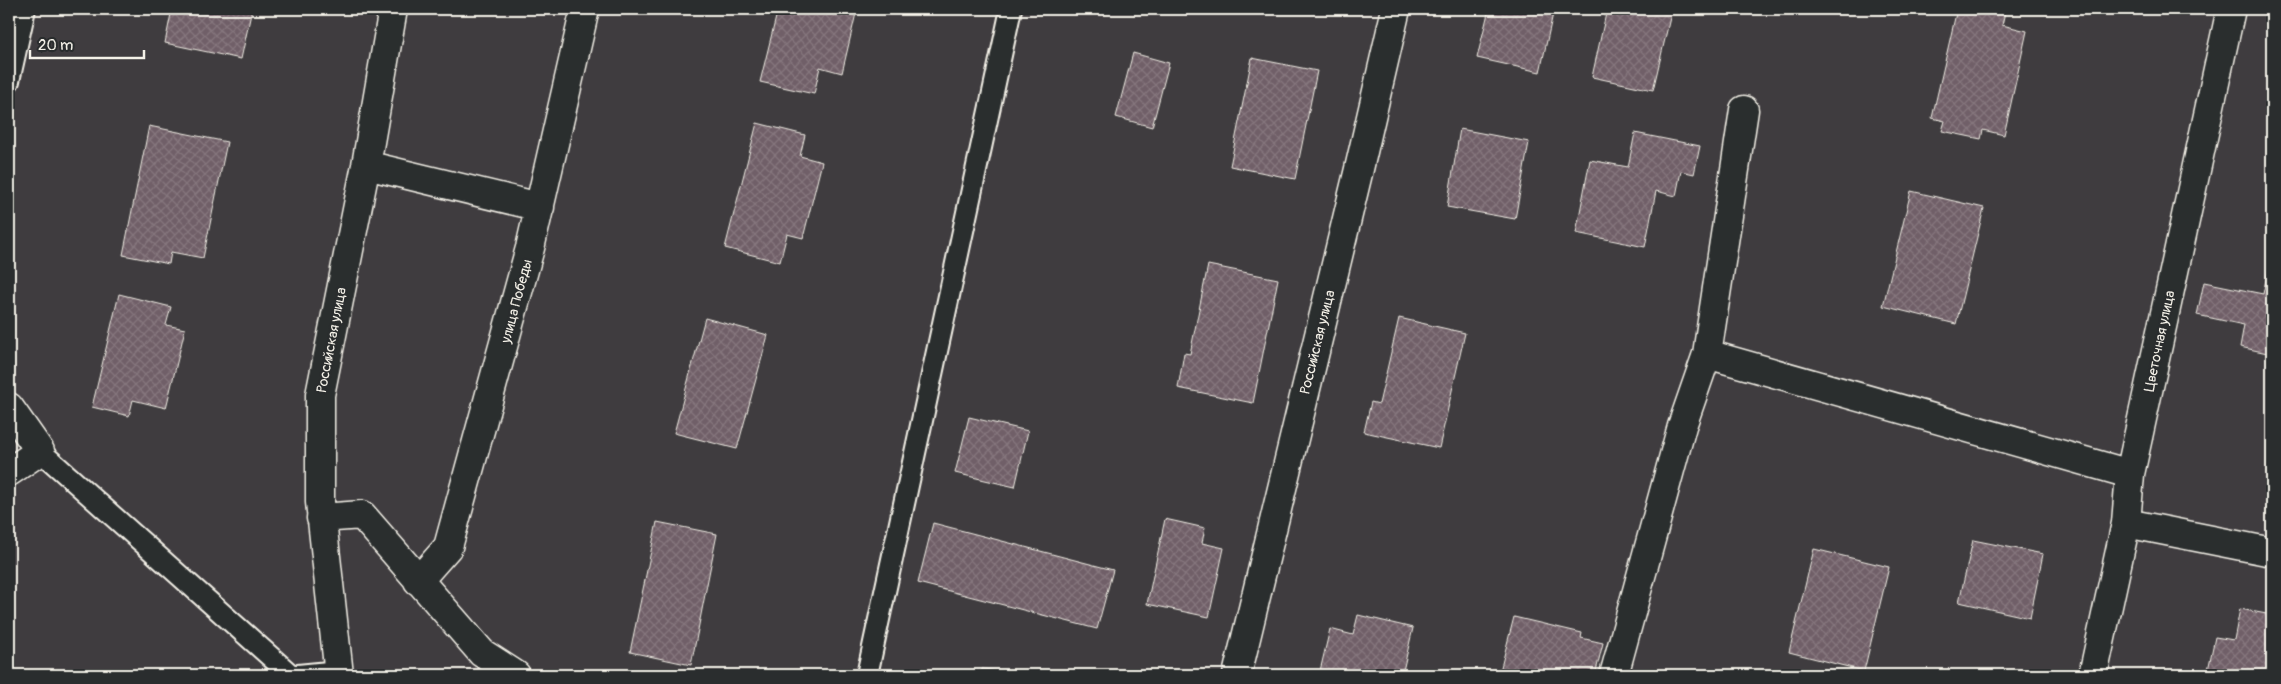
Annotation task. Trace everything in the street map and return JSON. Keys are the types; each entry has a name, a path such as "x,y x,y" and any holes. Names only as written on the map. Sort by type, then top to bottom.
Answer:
{"street":[{"name":"Российская улица","path":"339,673 321,518 320,396 366,165 393,9"},
{"name":"улица Победы","path":"418,581 448,547 540,207 585,9"},
{"name":"Российская улица","path":"1236,675 1357,179 1396,9"},
{"name":"Цветочная улица","path":"2094,675 2126,523 2130,474 2231,9"},
{"path":"1614,675 1682,426 1707,354 1744,110"},
{"path":"366,165 540,207"},
{"path":"1707,354 2130,474"},
{"path":"9,407 40,451 9,472"},
{"path":"321,518 362,515 482,653 516,675"},
{"path":"2126,523 2272,552"}],"lane":[{"path":"9,81 25,9"},
{"path":"867,675 1011,9"},
{"path":"40,451 291,675"},
{"path":"298,675 339,673"}],"building":[{"path":"172,9 252,9 241,59 165,43"},
{"path":"778,9 857,9 842,73 820,67 814,94 760,82"},
{"path":"1489,9 1554,9 1540,72 1477,58"},
{"path":"1607,9 1672,9 1653,90 1592,77"},
{"path":"1957,9 1992,9 2005,12 2002,25 2027,31 2004,135 1983,130 1981,139 1942,131 1945,121 1932,118"},
{"path":"1133,53 1169,63 1152,127 1116,117"},
{"path":"1252,58 1317,71 1295,179 1230,166"},
{"path":"757,123 805,135 800,156 822,162 803,238 787,234 780,262 725,248"},
{"path":"149,126 227,142 203,258 171,252 169,264 123,255"},
{"path":"1460,129 1529,142 1515,219 1447,207"},
{"path":"1635,133 1700,146 1694,174 1681,171 1676,196 1656,191 1645,247 1576,233 1590,160 1628,167"},
{"path":"1911,191 1984,208 1956,324 1883,306"},
{"path":"2272,251 2272,354 2240,347 2244,325 2197,315 2204,282 2263,294"},
{"path":"1208,265 1278,279 1253,403 1178,388 1184,353 1190,354"},
{"path":"119,294 171,307 166,325 185,329 166,408 133,400 129,416 92,407"},
{"path":"705,318 768,335 737,449 674,433"},
{"path":"1399,318 1465,333 1439,448 1364,432 1371,402 1379,404"},
{"path":"969,417 1028,431 1015,487 955,473"},
{"path":"1165,519 1205,528 1202,543 1224,548 1209,617 1147,604"},
{"path":"657,522 717,534 691,665 630,652"},
{"path":"933,523 1113,570 1097,629 918,583"},
{"path":"1973,540 2043,554 2030,618 1959,602"},
{"path":"1814,549 1889,567 1864,671 1789,652"},
{"path":"2240,609 2272,615 2272,675 2207,675 2215,637 2234,640"},
{"path":"1358,615 1413,628 1402,675 1319,675 1330,629 1353,635"},
{"path":"1514,617 1582,633 1581,638 1603,643 1595,675 1499,675"},
{"path":"982,669 1042,675 981,675"}]}
